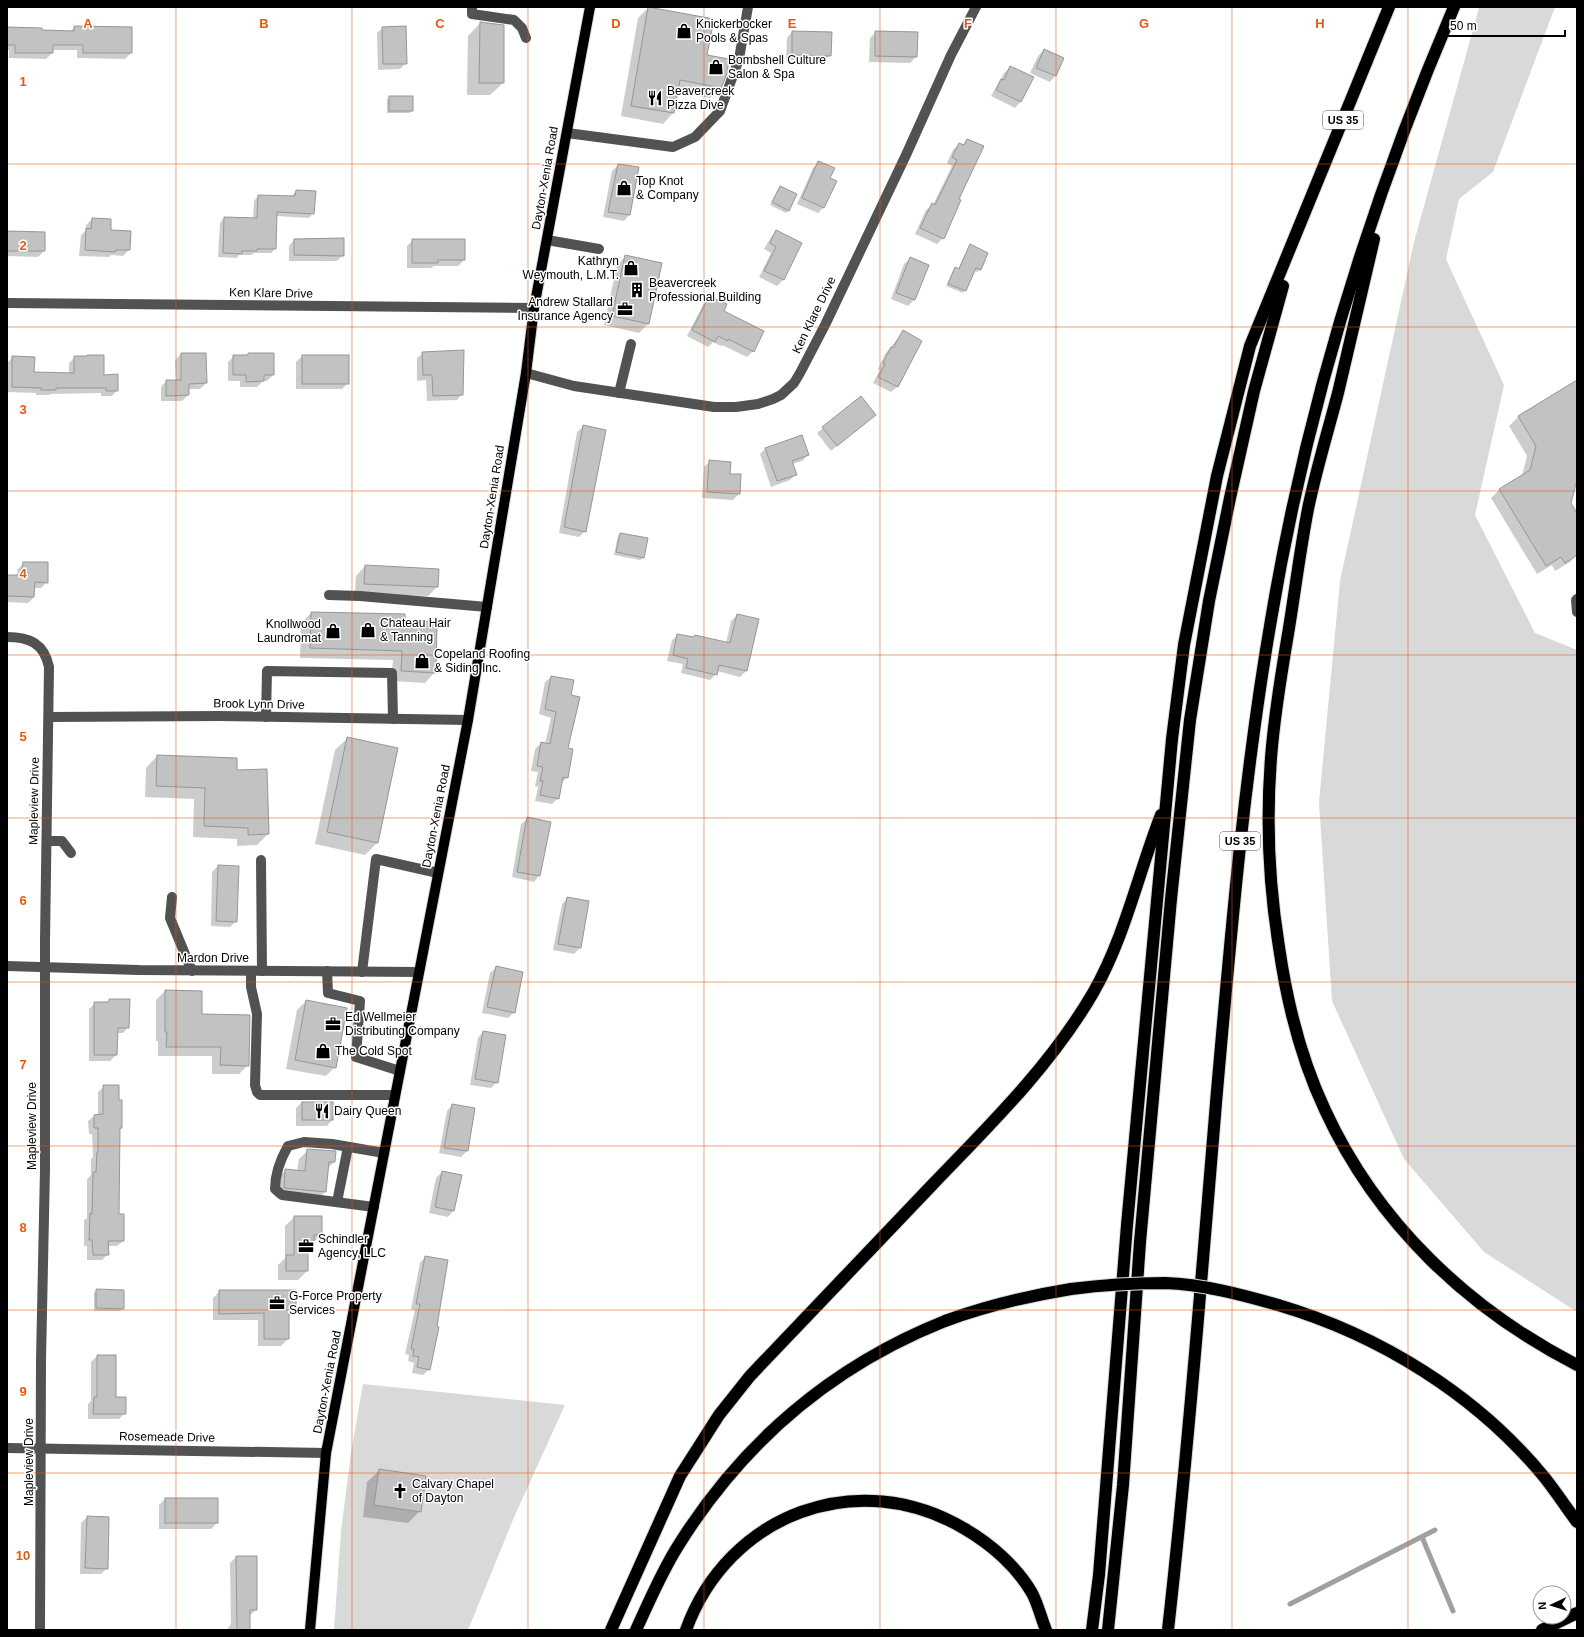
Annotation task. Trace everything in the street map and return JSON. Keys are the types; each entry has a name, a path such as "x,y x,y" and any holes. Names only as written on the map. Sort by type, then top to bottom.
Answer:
{"highway":[{"name":"US 35","path":"1108,1630 1123,1485 1140,1242 1171,899 1190,720 1209,601 1254,391 1277,304 1301,228 1320,177 1389,7"},
{"name":"US 35","path":"1168,1630 1180,1520 1232,920 1254,729 1271,617 1309,440 1334,344 1366,239 1389,171 1425,74 1454,7"},
{"path":"1389,171 1348,352 1308,509 1273,732 1269,798 1269,845 1273,911 1291,1011 1311,1078 1341,1143 1362,1176 1385,1209 1411,1240 1436,1267 1464,1292 1493,1315 1524,1336 1577,1365"},
{"path":"1092,1630 1099,1575 1127,1225 1167,801 1184,645 1217,476 1250,346 1320,177"},
{"path":"611,1630 680,1476 719,1415 750,1376 962,1154 1031,1079 1068,1032 1094,992 1109,961 1126,920 1150,843 1167,801"},
{"path":"636,1630 655,1589 677,1548 708,1502 752,1450 784,1418 822,1388 880,1351 946,1321 997,1304 1071,1289 1118,1284 1167,1283 1224,1291 1305,1313 1360,1335 1390,1351 1450,1390 1502,1432 1545,1478 1577,1522"},
{"path":"686,1630 691,1615 703,1591 721,1567 740,1548 764,1530 789,1516 815,1507 841,1502 868,1500 899,1503 925,1510 951,1520 975,1534 997,1552 1016,1572 1032,1593 1046,1630"},
{"path":"1542,1630 1577,1613"}],"main road":[{"name":"Dayton-Xenia Road","path":"310,1630 326,1453 468,720 526,373 534,308 590,7"}],"street":[{"path":"566,133 673,146 695,137 720,111 739,60 748,7"},
{"name":"Ken Klare Drive","path":"526,373 574,386 694,405 736,407 758,404 773,399 781,394 794,383 825,325 906,155 951,55 976,7"},
{"path":"472,11 514,20 522,28 526,38"},
{"path":"547,240 599,249"},
{"name":"Ken Klare Drive","path":"7,303 534,308"},
{"path":"619,393 631,344"},
{"path":"329,595 360,596 487,607"},
{"path":"1577,599 1577,612"},
{"name":"Mapleview Drive","path":"7,637 19,637 35,643 44,652 49,667 40,1630"},
{"path":"266,716 267,671 392,673 393,719"},
{"name":"Brook Lynn Drive","path":"49,717 266,716 468,720"},
{"path":"47,841 62,841 71,853"},
{"path":"362,972 376,859 438,873"},
{"path":"262,860 262,971"},
{"path":"172,897 170,918 192,971"},
{"name":"Mardon Drive","path":"7,966 192,971 419,972"},
{"path":"251,971 251,986 257,1014 255,1085 260,1095 395,1095"},
{"path":"327,971 328,993 360,1001 356,1057 400,1071"},
{"path":"374,1207 282,1195 275,1189 275,1179 280,1160 288,1146 304,1142 348,1147 384,1154"},
{"path":"337,1202 348,1147"},
{"name":"Rosemeade Drive","path":"7,1448 326,1453"}],"shaded area":[{"path":"1555,7 1493,172 1459,199 1446,259 1504,385 1475,515 1535,633 1577,650 1577,1312 1484,1252 1404,1159 1332,1001 1319,802 1340,581 1414,242 1479,8"},
{"path":"363,1384 565,1405 515,1515 468,1630 334,1630 341,1531 351,1453"}],"building":[{"path":"648,7 714,19 707,55 729,59 727,74 721,88 680,80 674,113 631,106"},
{"path":"480,22 504,25 504,83 479,83"},
{"path":"74,26 132,27 132,53 83,53 83,45 53,45 53,53 15,53 15,45 7,45 7,27 74,31"},
{"path":"406,26 407,64 383,64 382,27"},
{"path":"792,31 832,32 831,56 792,55"},
{"path":"875,31 918,32 917,57 875,56"},
{"path":"1044,49 1064,58 1056,76 1036,68"},
{"path":"1010,66 1034,77 1021,102 996,90 1001,79 1004,80"},
{"path":"389,96 413,96 413,111 389,111"},
{"path":"967,139 984,146 959,199 961,200 944,239 920,228 932,203 935,205 957,160 952,157 959,143 964,145"},
{"path":"818,161 835,168 830,178 837,181 824,208 802,198"},
{"path":"618,164 639,167 630,215 608,212"},
{"path":"780,186 797,194 789,211 772,202"},
{"path":"296,190 316,191 314,214 277,212 276,249 242,251 242,254 223,253 224,217 257,218 258,195 295,196"},
{"path":"92,218 111,219 111,230 131,231 130,250 116,250 115,252 85,250 86,228 91,229"},
{"path":"776,230 802,243 784,280 764,271 776,247 770,243"},
{"path":"7,231 45,232 45,251 7,251"},
{"path":"344,238 344,256 294,255 294,239"},
{"path":"412,239 465,239 465,260 438,260 438,263 412,263"},
{"path":"970,244 988,253 981,270 976,268 966,291 948,284 955,267 959,269"},
{"name":"Beavercreek Professional Building","path":"625,255 662,263 649,324 612,316"},
{"path":"910,257 929,265 915,300 896,293"},
{"path":"709,296 727,304 724,311 764,331 754,352 728,339 728,341 718,336 715,342 692,330"},
{"path":"903,330 922,341 898,387 878,377 885,364 883,363 891,347 893,348"},
{"path":"464,350 463,395 433,396 432,375 423,375 422,352"},
{"path":"181,353 206,353 207,383 189,384 189,395 166,396 166,380 181,380"},
{"path":"248,353 274,353 274,375 264,375 264,381 246,382 246,375 233,375 233,355 248,355"},
{"path":"104,355 104,375 118,374 118,391 106,391 106,388 56,388 56,390 41,390 41,388 12,387 12,356 35,357 34,372 74,373 74,356"},
{"path":"302,355 349,355 349,384 302,384"},
{"path":"1577,380 1577,480 1571,503 1577,513 1577,555 1565,563 1561,557 1546,566 1499,489 1530,470 1536,446 1518,416"},
{"path":"861,396 876,415 837,446 822,427"},
{"path":"583,425 606,430 586,532 564,527"},
{"path":"802,435 809,455 792,461 797,475 777,481 765,448"},
{"path":"709,460 731,462 730,474 741,474 740,494 707,492"},
{"path":"620,533 648,538 644,558 616,552"},
{"path":"23,562 48,562 48,583 35,582 34,597 7,596 7,575 21,575"},
{"path":"365,565 439,569 438,587 364,584"},
{"path":"311,612 405,614 405,620 437,622 436,673 401,671 402,651 310,648"},
{"path":"737,614 759,619 747,671 719,665 717,675 686,668 688,659 673,655 677,634 694,637 695,635 730,643"},
{"path":"551,676 574,680 571,695 580,697 568,748 573,749 568,778 563,777 559,799 540,795 543,781 540,781 543,767 537,766 541,742 550,744 556,712 545,709"},
{"path":"347,737 398,748 378,843 327,832"},
{"path":"157,755 237,758 237,770 267,769 269,834 248,835 248,828 204,826 205,788 156,786"},
{"path":"527,817 551,822 540,876 517,872"},
{"path":"218,865 239,866 237,922 216,921"},
{"path":"567,897 589,901 581,948 558,944"},
{"path":"496,966 523,972 515,1013 487,1007"},
{"path":"165,990 202,991 202,1014 250,1015 249,1066 220,1065 221,1047 166,1047 167,1032 165,1032"},
{"path":"109,999 130,999 129,1028 118,1028 117,1055 94,1055 94,1002 109,1002"},
{"path":"306,1000 347,1008 336,1068 295,1060"},
{"path":"483,1031 506,1035 498,1083 475,1079"},
{"path":"103,1085 119,1085 119,1100 122,1100 122,1128 120,1128 119,1214 124,1214 124,1241 108,1241 109,1255 93,1255 92,1240 89,1240 90,1213 92,1214 93,1172 96,1172 98,1152 98,1128 94,1128 94,1115 103,1114"},
{"path":"302,1102 333,1102 333,1120 302,1120"},
{"path":"452,1104 475,1108 468,1151 444,1148"},
{"path":"307,1149 336,1151 335,1162 329,1162 326,1192 284,1188 285,1169 305,1171"},
{"path":"442,1171 462,1175 454,1211 435,1207"},
{"path":"294,1216 322,1216 322,1235 314,1235 314,1246 308,1246 308,1271 286,1271 286,1255 294,1255"},
{"path":"425,1256 448,1260 437,1326 439,1327 430,1370 417,1367 419,1357 413,1356 414,1349 411,1349 420,1304 416,1304"},
{"path":"96,1289 124,1290 124,1309 96,1308"},
{"path":"219,1290 296,1290 296,1310 289,1311 289,1339 264,1339 264,1313 219,1314"},
{"path":"97,1355 116,1355 116,1397 126,1397 126,1414 93,1414 94,1397 97,1397"},
{"name":"Calvary Chapel of Dayton","path":"379,1469 426,1476 421,1512 374,1505"},
{"path":"165,1498 218,1498 218,1523 165,1523"},
{"path":"87,1516 109,1517 108,1569 85,1568"},
{"path":"236,1556 257,1556 257,1610 250,1610 250,1630 237,1630"}],"waterway":[{"path":"1290,1604 1435,1530"},
{"path":"1422,1537 1453,1611"}],"place":[{"name":"Knickerbocker Pools & Spas","path":"684,31"},
{"name":"Bombshell Culture Salon & Spa","path":"716,67"},
{"name":"Beavercreek Pizza Dive","path":"655,98"},
{"name":"Top Knot & Company","path":"624,188"},
{"name":"Kathryn Weymouth, L.M.T.","path":"631,268"},
{"name":"Beavercreek Professional Building","path":"637,290"},
{"name":"Andrew Stallard Insurance Agency","path":"625,309"},
{"name":"Chateau Hair & Tanning","path":"368,630"},
{"name":"Knollwood Laundromat","path":"333,631"},
{"name":"Copeland Roofing & Siding Inc.","path":"422,661"},
{"name":"Ed Wellmeier Distributing Company","path":"333,1024"},
{"name":"The Cold Spot","path":"323,1051"},
{"name":"Dairy Queen","path":"322,1111"},
{"name":"Schindler Agency, LLC","path":"306,1246"},
{"name":"G-Force Property Services","path":"277,1303"},
{"name":"Calvary Chapel of Dayton","path":"400,1491"}]}
